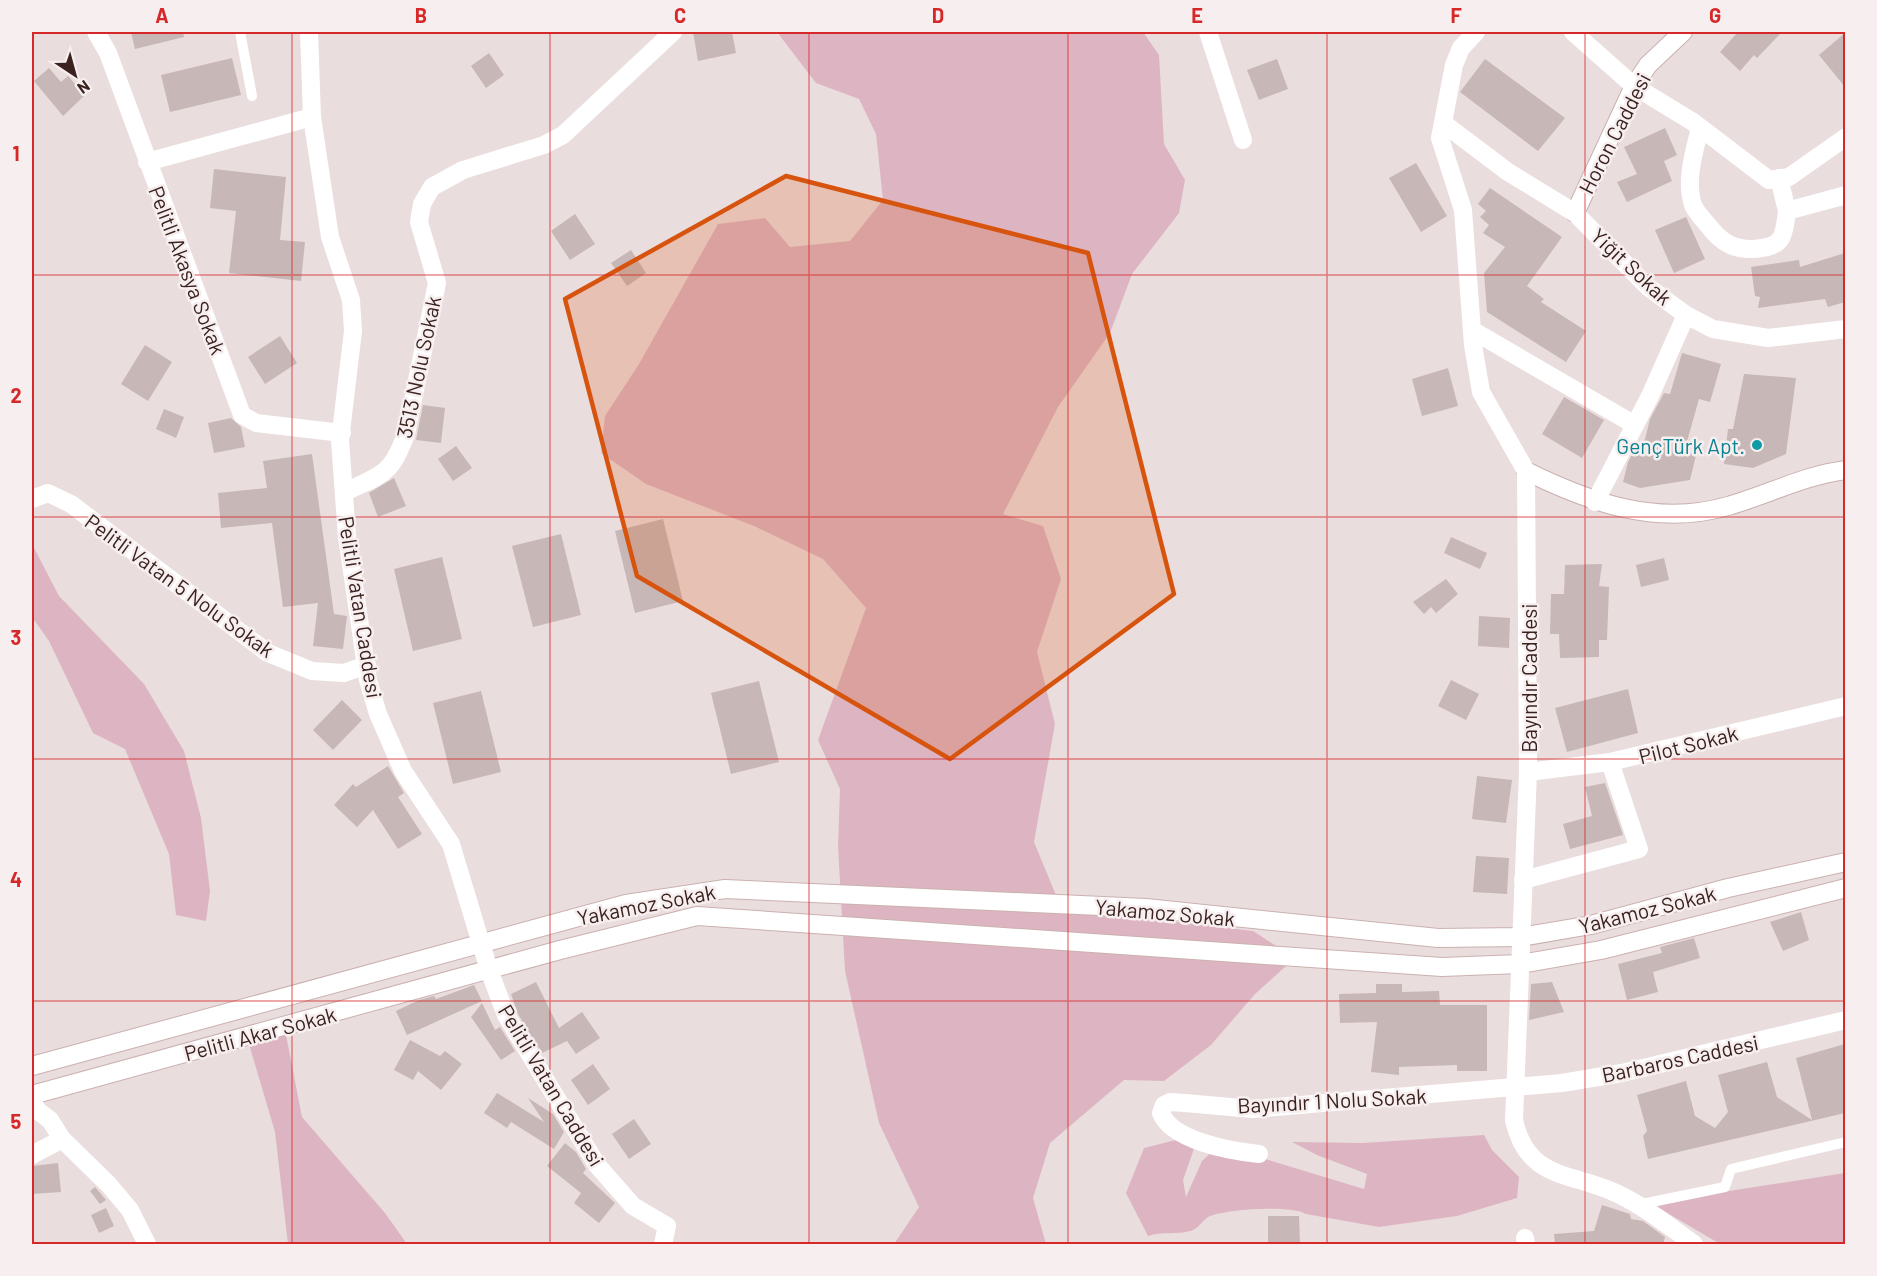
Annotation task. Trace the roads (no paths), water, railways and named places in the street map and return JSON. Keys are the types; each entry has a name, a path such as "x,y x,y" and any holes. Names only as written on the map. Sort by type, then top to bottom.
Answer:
{"street":[{"name":"Pelitli Akasya Sokak","path":"96,32 108,53 243,415 256,423 342,433"},
{"name":"Pelitli Vatan Caddesi","path":"309,32 312,117 330,237 351,300 353,331 342,433 347,537 367,665 378,714 403,771 451,844 489,970 506,1015 597,1165 633,1206 667,1226 663,1245"},
{"name":"3513 Nolu Sokak","path":"345,492 384,474 397,458 406,434 437,283 419,222 422,204 432,187 463,170 544,145 563,135 673,32"},
{"path":"1208,32 1243,140"},
{"name":"Bayındır Caddesi","path":"1476,32 1461,48 1454,64 1440,138 1463,210 1472,330 1481,392 1526,471 1528,772 1514,1119 1517,1134 1528,1155 1550,1171 1614,1192 1637,1205 1694,1245"},
{"path":"1573,32 1634,86 1700,128 1769,180 1789,177 1845,137"},
{"name":"Horon Caddesi","path":"1575,213 1634,86 1648,65 1683,32"},
{"path":"147,162 312,117"},
{"name":"Yiğit Sokak","path":"1443,123 1508,172 1575,213 1648,287 1686,315 1713,329 1768,338 1845,329"},
{"path":"1700,128 1692,161 1690,190 1694,207 1716,236 1731,247 1748,251 1777,244 1782,236 1787,211 1779,178"},
{"path":"1787,211 1845,195"},
{"path":"1595,502 1635,425 1686,315"},
{"path":"1472,330 1635,425"},
{"path":"1526,471 1595,502 1635,512 1697,513 1727,507 1792,484 1845,470"},
{"name":"Pelitli Vatan 5 Nolu Sokak","path":"32,499 48,494 71,504 268,653 312,671 344,673 367,665"},
{"name":"Pilot Sokak","path":"1528,772 1610,762 1845,706"},
{"path":"1523,879 1639,849 1610,762"},
{"name":"Yakamoz Sokak","path":"482,943 626,904 725,889 1146,908 1438,938 1521,937 1591,925 1728,888 1845,862"},
{"name":"Yakamoz Sokak","path":"489,970 697,916 1442,967 1520,964 1601,951 1845,888"},
{"name":"Pelitli Akar Sokak","path":"32,1066 482,943"},
{"name":"Pelitli Akar Sokak","path":"32,1095 489,970"},
{"name":"Barbaros Caddesi","path":"1514,1088 1622,1073 1845,1020"},
{"name":"Bayındır 1 Nolu Sokak","path":"1259,1154 1203,1142 1170,1128 1161,1113 1164,1105 1170,1102 1253,1109 1514,1088"},
{"path":"32,1101 38,1111 50,1120 62,1139 109,1185 130,1210 147,1245"},
{"path":"32,1155 62,1139"}],"lane":[{"path":"240,32 252,96"},
{"path":"1637,1205 1725,1186 1731,1169 1845,1142"}],"place":[{"name":"GençTürk Apt.","path":"1757,445"}]}
